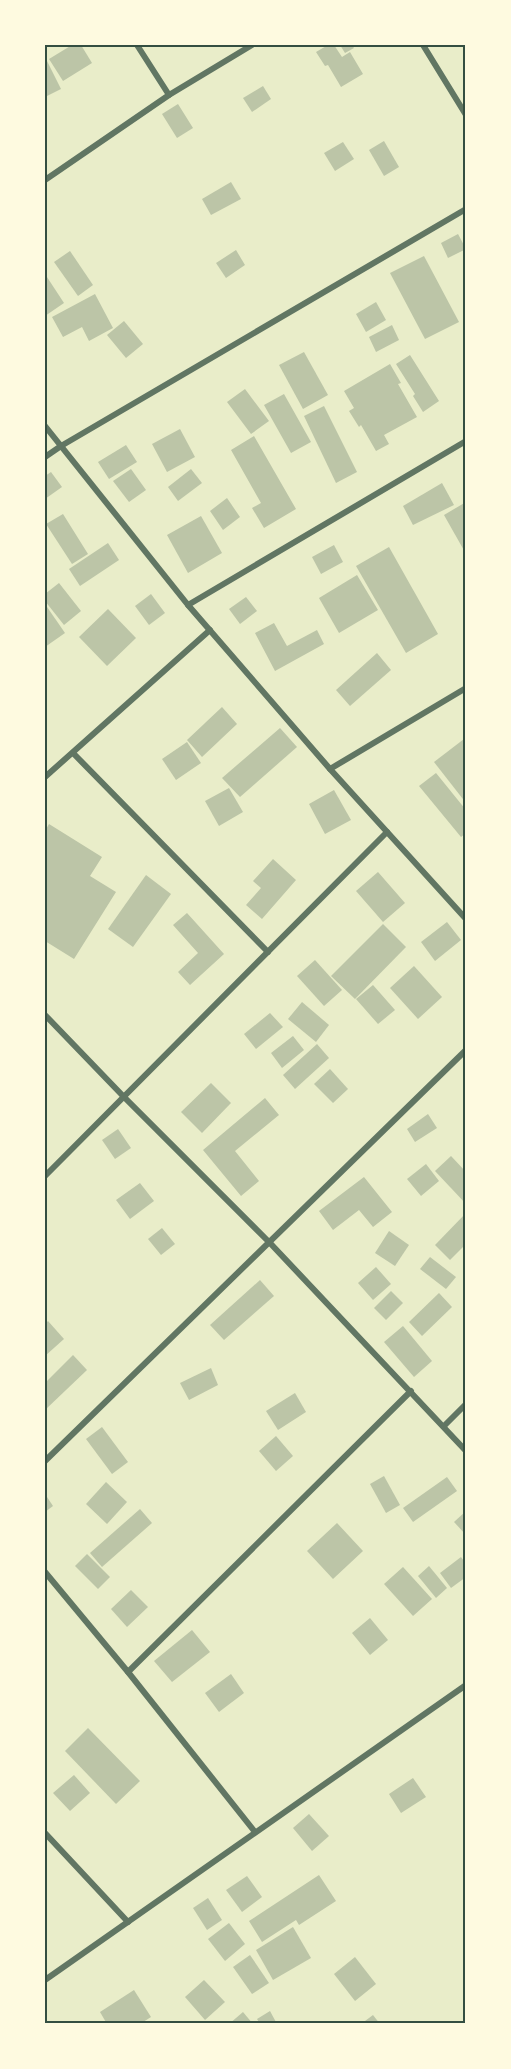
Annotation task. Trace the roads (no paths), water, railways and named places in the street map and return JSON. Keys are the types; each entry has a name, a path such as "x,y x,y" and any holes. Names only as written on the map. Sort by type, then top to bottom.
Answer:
{"street":[{"path":"137,45 170,96"},
{"path":"45,180 170,96 252,45"},
{"path":"423,45 466,115"},
{"path":"45,457 466,208"},
{"path":"45,426 188,605 330,769 466,919"},
{"path":"188,605 466,441"},
{"path":"45,777 210,630"},
{"path":"330,769 466,688"},
{"path":"73,753 268,952"},
{"path":"45,1176 387,832"},
{"path":"45,1014 123,1097 270,1243 466,1451"},
{"path":"45,1461 466,1050"},
{"path":"128,1672 411,1391"},
{"path":"444,1426 466,1404"},
{"path":"45,1572 255,1832"},
{"path":"45,1980 466,1685"},
{"path":"45,1833 128,1922"}]}
